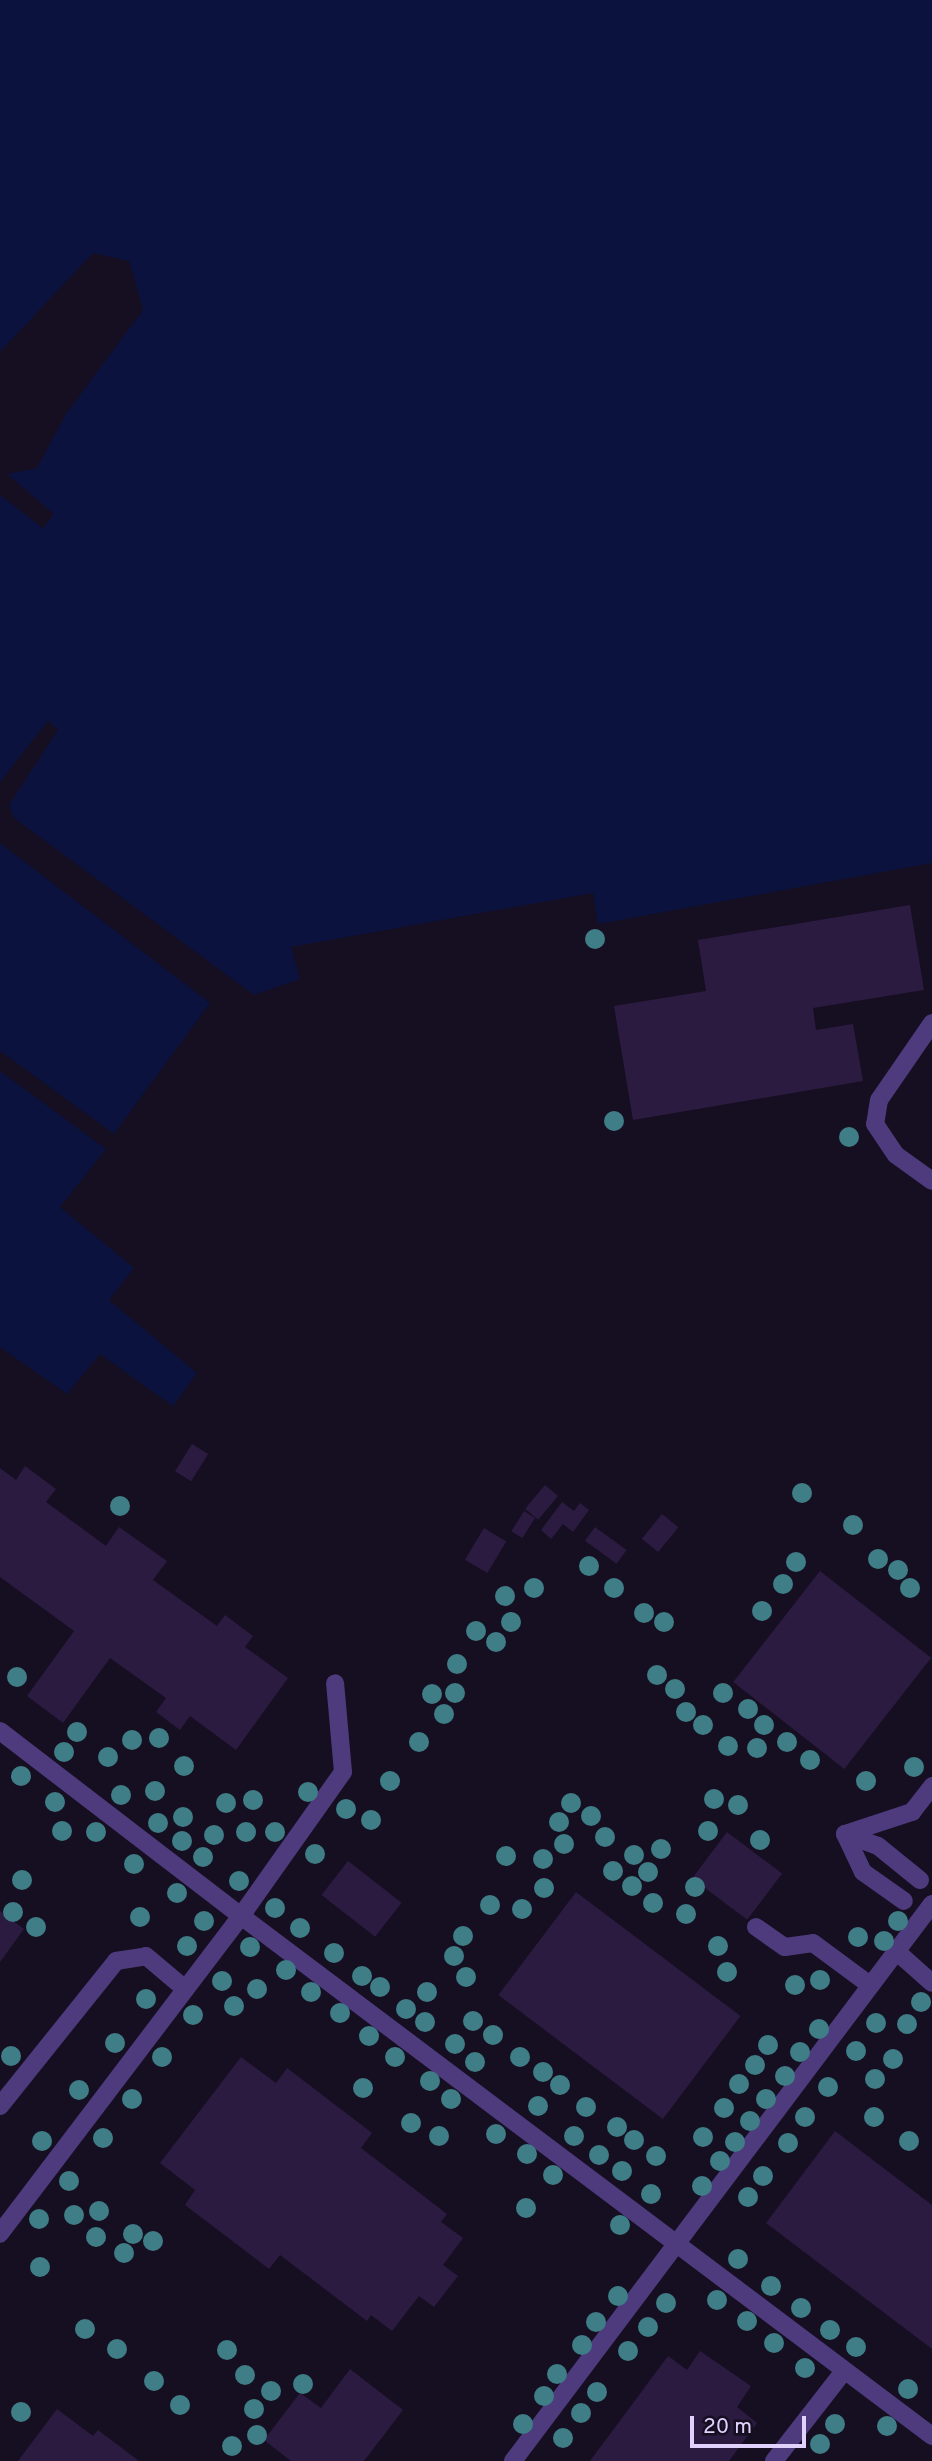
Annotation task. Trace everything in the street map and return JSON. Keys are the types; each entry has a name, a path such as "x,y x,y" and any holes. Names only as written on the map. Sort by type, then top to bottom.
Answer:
{"street":[{"path":"932,1023 879,1100 875,1125 896,1155 932,1181"},
{"path":"0,2234 241,1916 343,1772 335,1683"},
{"path":"0,1731 673,2244 932,2436"},
{"path":"845,1833 912,1812 932,1786"},
{"path":"845,1833 878,1846 920,1880"},
{"path":"845,1833 863,1872 904,1901"},
{"path":"513,2461 673,2244 932,1904"},
{"path":"756,1927 785,1947 813,1943 870,1985"},
{"path":"896,1951 932,1983"},
{"path":"0,2106 116,1961 146,1956 185,1989"},
{"path":"774,2461 844,2371"}],"shaded area":[{"path":"0,0 932,0 932,863 598,924 593,893 291,947 300,979 254,995 14,818 9,805 58,730 48,721 0,782 0,495 43,528 54,514 7,474 37,468 66,414 143,310 129,261 93,253 0,352"},
{"path":"0,843 210,1003 114,1134 0,1051"},
{"path":"0,1071 106,1149 60,1207 134,1268 109,1300 197,1373 173,1406 100,1354 67,1394 0,1347"}],"building":[{"path":"910,905 924,990 813,1008 816,1030 853,1024 863,1081 633,1120 614,1006 706,991 698,940"},
{"path":"192,1444 208,1454 191,1481 175,1471"},
{"path":"25,1466 56,1489 46,1502 106,1546 119,1527 167,1561 153,1580 217,1626 225,1615 253,1636 245,1647 288,1678 236,1750 190,1716 180,1730 156,1712 166,1698 110,1658 63,1723 27,1696 74,1631 0,1577 0,1468 16,1480"},
{"path":"545,1485 558,1496 538,1520 525,1509"},
{"path":"562,1502 574,1511 580,1503 589,1510 573,1532 563,1524 551,1539 541,1530"},
{"path":"524,1511 535,1518 522,1538 511,1531"},
{"path":"662,1514 678,1527 658,1552 642,1539"},
{"path":"595,1527 627,1550 617,1564 585,1541"},
{"path":"484,1528 506,1541 487,1573 465,1560"},
{"path":"820,1571 931,1658 844,1769 733,1682"},
{"path":"727,1832 782,1874 747,1920 692,1878"},
{"path":"348,1861 402,1903 375,1937 322,1895"},
{"path":"576,1892 741,2016 663,2119 498,1995"},
{"path":"0,1911 24,1929 0,1962"},
{"path":"241,2057 276,2083 287,2068 372,2133 361,2148 447,2214 441,2222 463,2238 443,2265 458,2276 434,2307 419,2296 392,2331 371,2315 367,2321 280,2255 269,2269 185,2205 195,2190 160,2163"},
{"path":"835,2131 932,2205 932,2349 766,2223"},
{"path":"700,2351 751,2386 737,2407 757,2423 729,2461 590,2461 668,2356 687,2370"},
{"path":"350,2369 403,2410 364,2461 291,2461 264,2440 300,2393 321,2408"},
{"path":"57,2409 93,2436 98,2430 139,2461 18,2461"}]}
